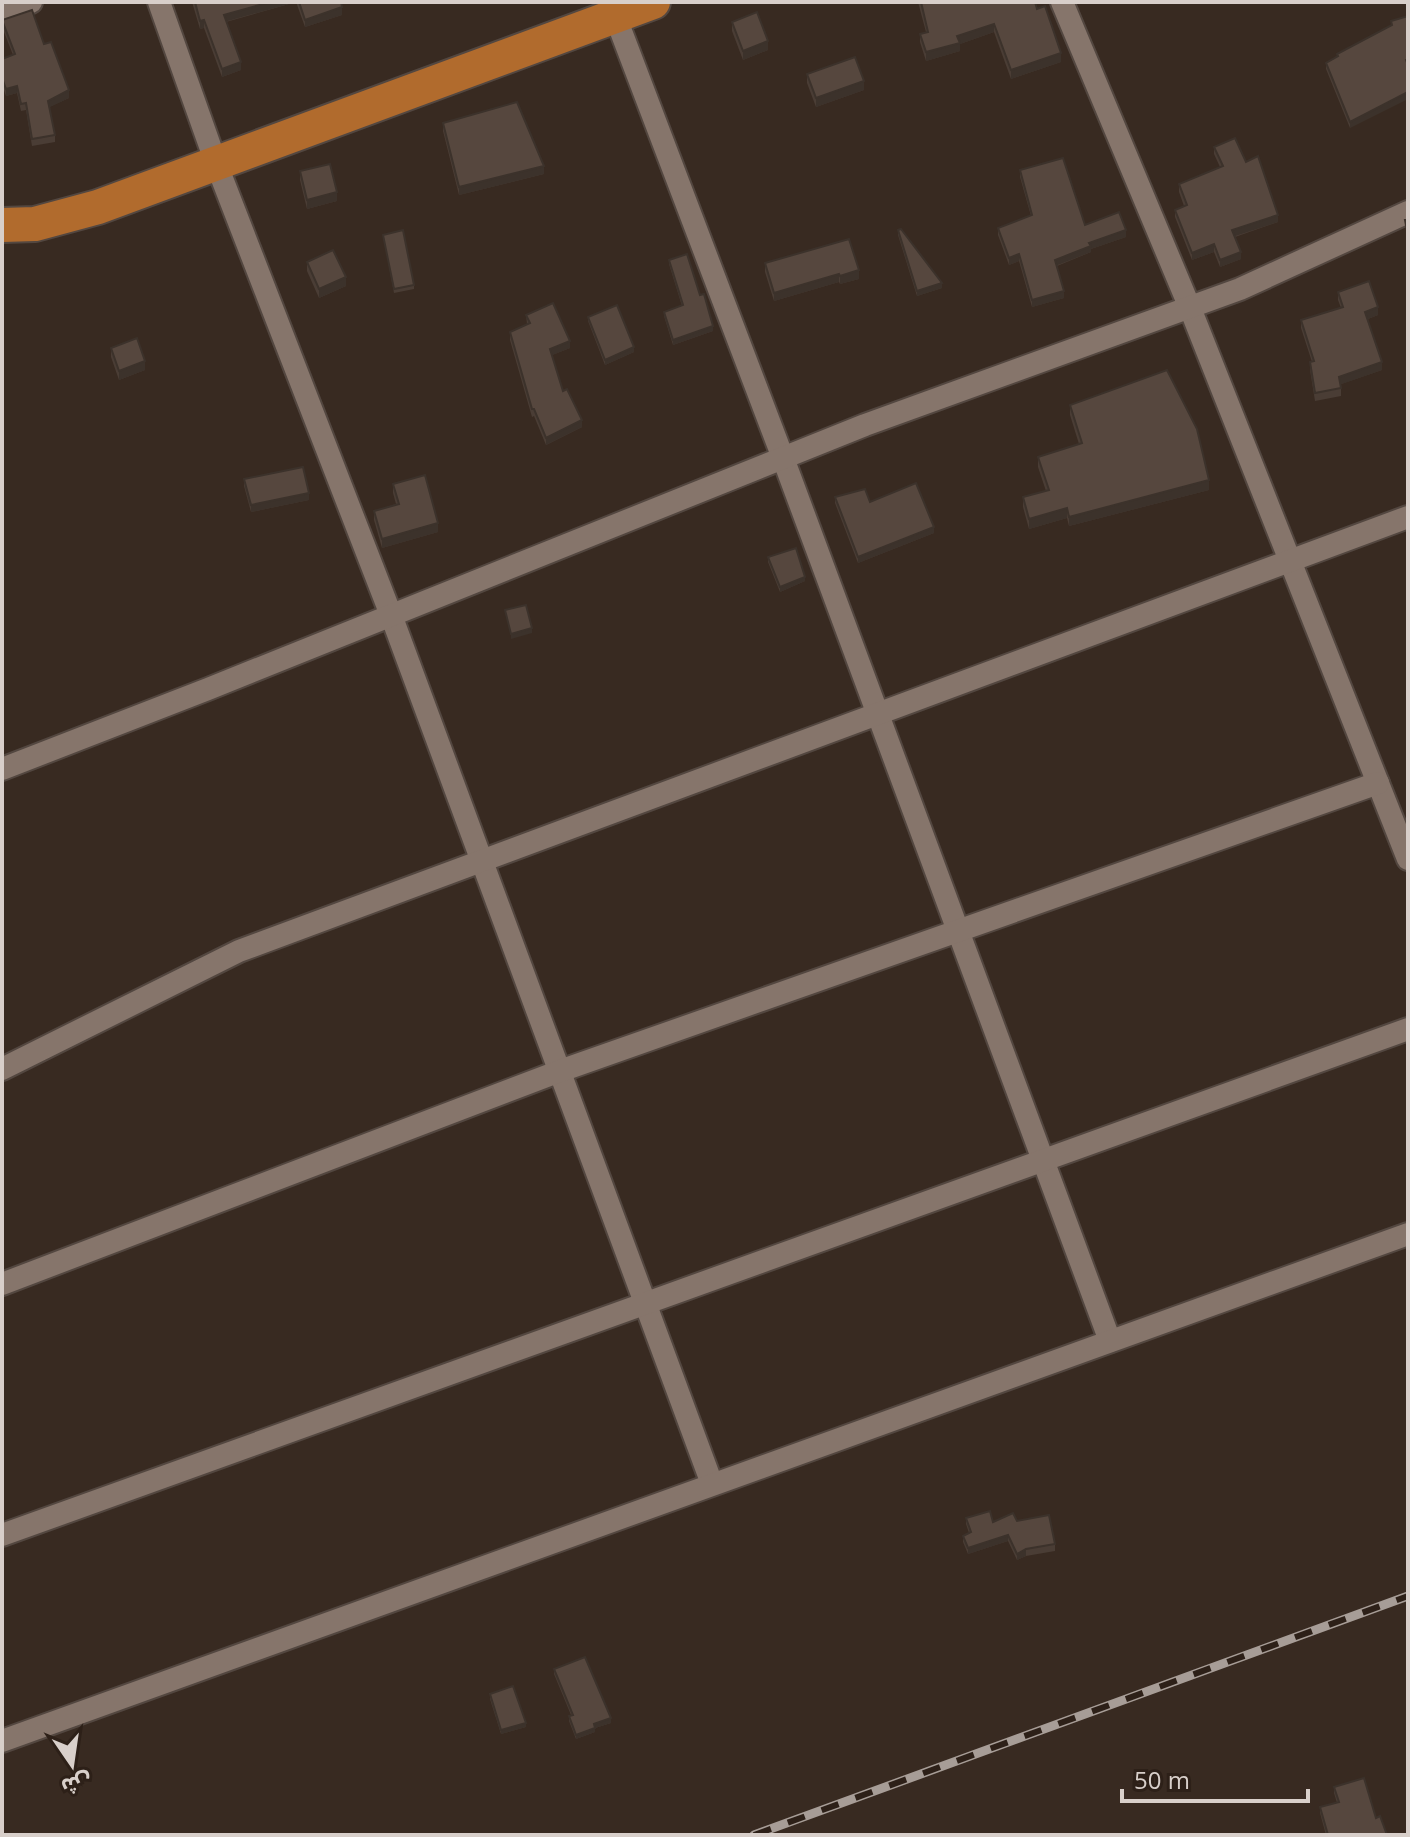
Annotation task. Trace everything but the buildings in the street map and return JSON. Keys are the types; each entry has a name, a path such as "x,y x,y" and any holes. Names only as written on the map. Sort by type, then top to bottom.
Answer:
{"main road":[{"path":"2,225 35,224 98,207 612,9 653,2"}],"street":[{"path":"2,13 31,2"},
{"path":"159,2 216,163 391,615 712,1484"},
{"path":"1062,2 1190,308 1408,859"},
{"path":"612,9 783,458 1110,1341"},
{"path":"2,769 865,425 1240,289 1408,212"},
{"path":"2,1069 239,951 1408,517"},
{"path":"2,1284 560,1071 1378,783"},
{"path":"2,1535 1408,1029"},
{"path":"2,1741 1408,1234"}],"railway":[{"path":"754,1835 1408,1596"}]}
